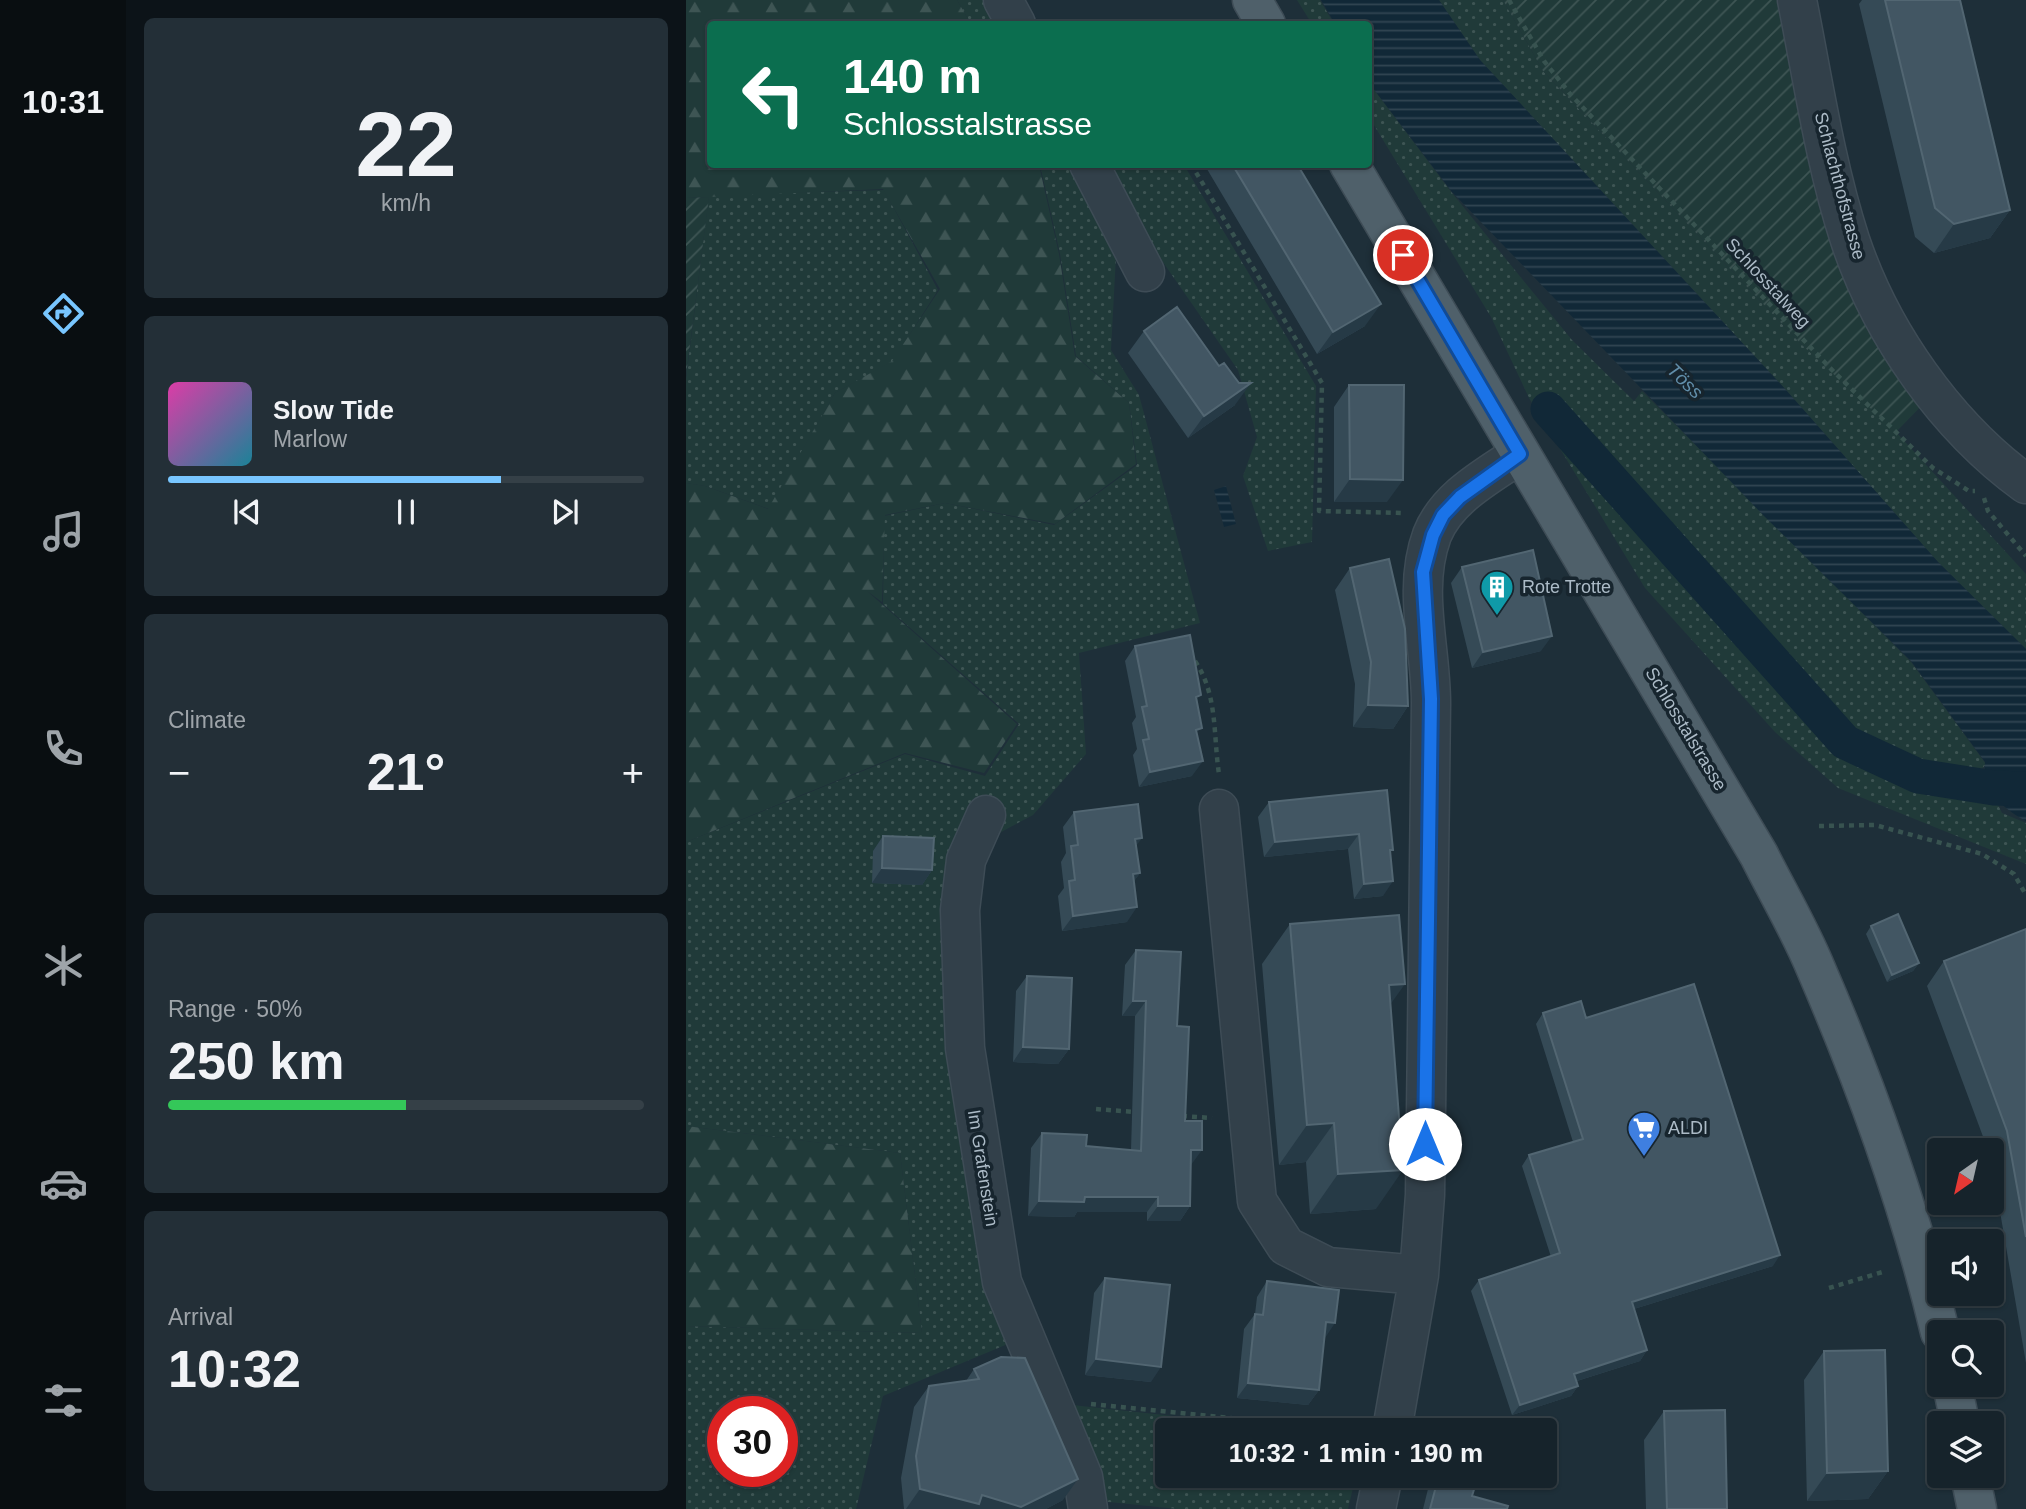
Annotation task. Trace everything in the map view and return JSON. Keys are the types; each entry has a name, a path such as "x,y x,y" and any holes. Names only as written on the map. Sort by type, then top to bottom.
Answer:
{"main road":[{"path":"1252,0 1264,21"},
{"name":"Schlosstalstrasse","path":"1351,168 1746,831 1815,967 1887,1151 1922,1260 1937,1320"},
{"path":"1973,1488 1977,1509"}],"street":[{"path":"1003,0 1014,21"},
{"name":"Schlachthofstrasse","path":"1797,0 1831,165 1851,240 1868,282 1915,369 1956,418 2026,484"},
{"path":"1090,168 1145,272"},
{"path":"1394,1418 1419,1275 1425,1195 1431,699 1423,572 1433,535 1443,515 1460,497 1520,454"},
{"path":"1219,809 1257,1201 1286,1247 1328,1267 1419,1275"},
{"name":"Im Grafenstein","path":"986,815 966,860 960,910 965,1048 1002,1282 1083,1477 1088,1509"},
{"path":"1376,1509 1380,1488"}],"path":[{"name":"Schlosstalweg","path":"1509,0 1544,61 1570,95 1784,322 1933,468 1969,491 1983,491 1988,511 2026,556"},
{"path":"1193,168 1322,383 1319,511 1443,515"},
{"path":"1195,660 1208,679 1219,770"},
{"path":"1819,826 1875,825 1982,854 2014,874 2026,895"},
{"path":"1096,1109 1137,1112"},
{"path":"1179,1115 1248,1121"},
{"path":"1829,1288 1893,1269"},
{"path":"1050,1400 1229,1418"}],"green space":[{"path":"686,0 957,0 969,21 707,21 707,168 1040,168 1059,254 1075,356 1129,403 1136,464 1055,524 945,503 885,515 882,602 867,591 1017,724 984,773 905,753 686,842 686,483 705,486 768,509 835,393 892,361 940,289 883,189 686,198"},
{"path":"957,0 998,0 1008,21 969,21"},
{"path":"1297,0 1320,0 1332,21 1310,21"},
{"path":"1439,0 1503,0 1543,71 1801,344 1875,409 2026,574 2026,649 1938,562 1786,390 1480,60"},
{"path":"1503,0 1797,0 1831,165 1935,392 1896,432 1801,344 1543,71"},
{"path":"1372,87 1452,193 1572,340 1634,401 1642,391 1911,662 1986,764 1981,770 2002,813 2026,823 2026,864 1838,788 1775,732 1645,588 1529,398 1491,317 1372,122"},
{"path":"1041,168 1082,168 1117,237 1111,350 1139,395 1200,623 1079,653 1086,754 1033,815 964,852 960,910 1022,1338 883,1396 856,1509 812,1509 803,1506 809,1509 686,1509 686,1326 922,1333 900,1153 686,1126 686,842 905,754 985,776 1019,724 883,604 884,516 945,503 1054,525 1137,465 1129,403 1076,356 1060,254"},
{"path":"1102,168 1186,168 1316,386 1312,542 1268,551 1243,476 1257,437 1238,370 1142,232"},
{"path":"884,190 938,290 893,361 835,393 769,509 705,486 686,483 686,379 709,195"},
{"path":"709,197 686,376 686,198"},
{"path":"686,1126 900,1153 922,1333 686,1326"},
{"path":"1063,1404 1192,1418 1155,1418 1155,1488 1353,1488 1348,1509 1178,1509 1099,1501"}],"water":[{"name":"Töss","path":"1321,0 1439,0 1480,60 1786,390 1938,562 2026,649 2026,821 2009,811 1996,798 1987,781 1985,762 1911,661 1764,516 1452,192 1372,87 1372,21 1333,21"},
{"path":"1226,486 1236,524 1224,527 1214,490"}],"building":[{"path":"1885,0 1960,0 2010,210 1954,224 1935,208"},
{"path":"1234,168 1299,168 1381,304 1333,332"},
{"path":"1177,307 1219,366 1224,363 1239,383 1251,383 1204,416 1144,331"},
{"path":"1349,385 1404,385 1403,480 1350,479"},
{"name":"Rote Trotte","path":"1533,550 1552,636 1483,652 1462,567"},
{"path":"1389,559 1405,629 1408,706 1368,705 1371,662 1350,568"},
{"path":"1190,635 1201,695 1196,697 1202,728 1196,730 1203,761 1150,772 1143,740 1149,739 1142,707 1147,706 1135,646"},
{"path":"1387,790 1393,881 1364,884 1359,834 1275,842 1269,802"},
{"path":"1138,804 1142,838 1135,839 1140,873 1133,874 1137,907 1073,916 1069,881 1075,880 1071,846 1078,845 1074,812"},
{"path":"883,836 934,838 932,870 882,868"},
{"path":"1898,914 1919,963 1892,975 1871,926"},
{"path":"1399,915 1405,984 1389,985 1403,1170 1338,1174 1334,1123 1307,1125 1290,924"},
{"path":"2026,929 2026,1237 2007,1131 1944,961"},
{"path":"1136,950 1181,952 1177,1026 1189,1027 1185,1121 1202,1121 1202,1150 1191,1150 1190,1206 1158,1206 1158,1197 1085,1197 1084,1202 1039,1201 1042,1133 1087,1135 1086,1146 1141,1151 1146,1001 1133,1001"},
{"path":"1027,976 1072,978 1069,1049 1023,1047"},
{"name":"ALDI","path":"1694,984 1780,1255 1632,1302 1647,1350 1574,1374 1578,1386 1520,1405 1479,1280 1560,1253 1529,1155 1583,1139 1543,1013 1581,1001 1586,1018"},
{"path":"1105,1278 1170,1285 1161,1367 1096,1359"},
{"path":"1267,1281 1339,1290 1335,1323 1326,1322 1319,1390 1248,1383 1255,1314 1263,1315"},
{"path":"1885,1350 1888,1471 1827,1473 1824,1351"},
{"path":"1001,1357 1025,1358 1078,1479 1021,1507 982,1495 979,1504 920,1489 916,1456 929,1386 979,1379 974,1369"},
{"path":"1725,1410 1727,1509 1667,1509 1664,1411"},
{"path":"1436,1488 1474,1488 1472,1496 1508,1506 1507,1509 1430,1509"}],"waterway":[{"path":"1548,409 1845,742 1918,776 1994,788 2026,789"}],"place":[{"name":"Rote Trotte","path":"1497,617"},
{"name":"ALDI","path":"1644,1158"}],"route":[{"path":"1403,255 1520,454 1460,497 1443,515 1433,535 1423,572 1431,699 1425,1144"}]}
